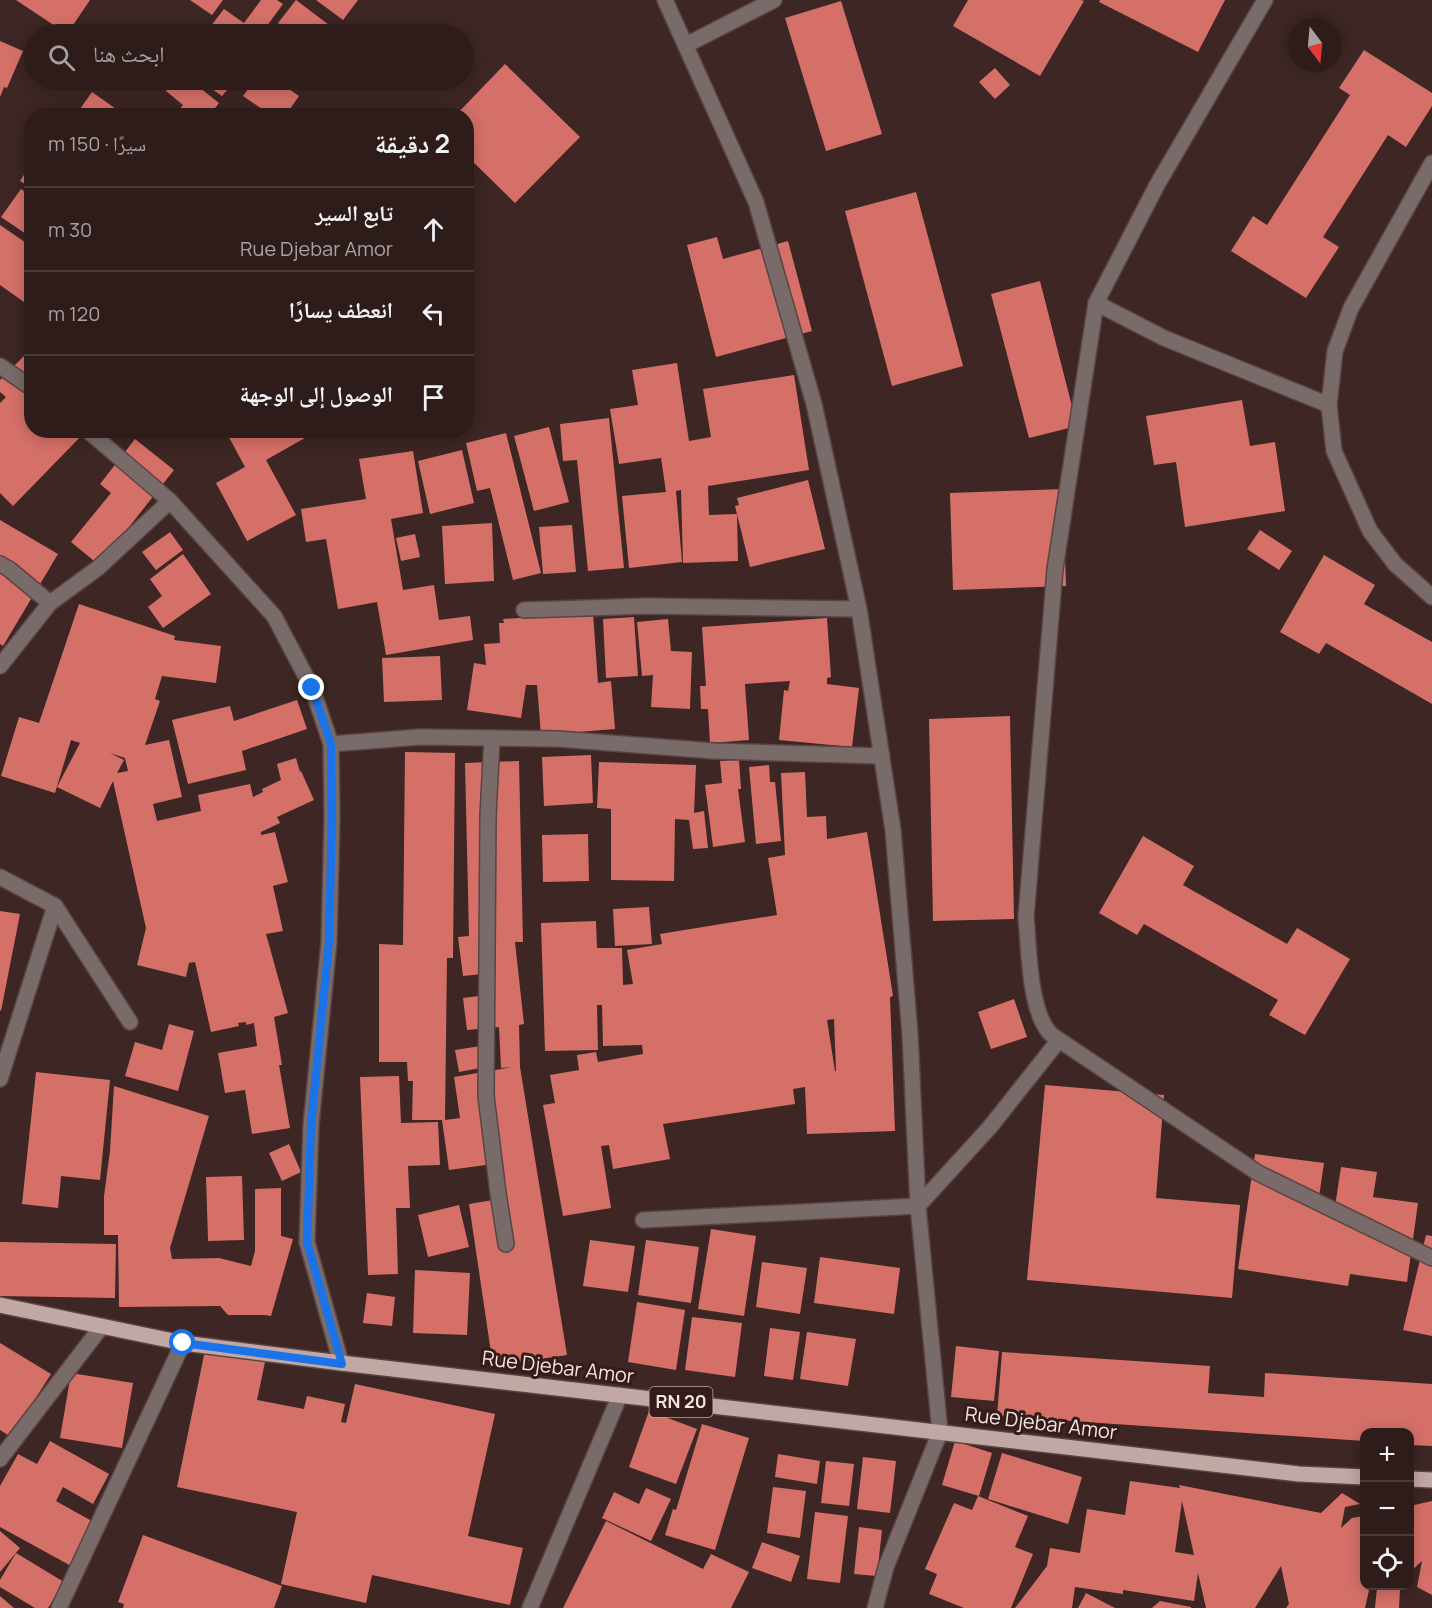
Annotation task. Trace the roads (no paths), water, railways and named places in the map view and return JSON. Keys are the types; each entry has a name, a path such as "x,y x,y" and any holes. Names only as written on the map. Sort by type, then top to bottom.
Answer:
{"main road":[{"name":"Rue Djebar Amor","path":"0,1305 183,1343 342,1364 1299,1474 1360,1477"},
{"path":"1414,1479 1432,1480"}],"street":[{"path":"665,0 756,202 814,404 859,609 893,830 908,1011 918,1206 940,1432 886,1567 875,1608"},
{"path":"686,45 774,0"},
{"path":"1265,0 1157,185 1096,303 1055,569 1026,917 1030,968 1037,1007 1049,1032 1059,1040 1258,1173 1432,1258"},
{"path":"1432,163 1351,308 1335,351 1329,405 1334,451 1370,531 1395,564 1432,597"},
{"path":"1096,303 1164,338 1329,405"},
{"path":"0,366 24,382"},
{"path":"96,438 170,501 274,616 312,688 331,744 329,942 311,1125 307,1242 342,1364"},
{"path":"0,666 50,603 98,568 170,501"},
{"path":"0,564 50,603"},
{"path":"524,610 647,606 859,609"},
{"path":"331,744 420,737 558,739 714,751 882,756"},
{"path":"492,738 488,816 486,1096 506,1244"},
{"path":"0,877 55,906 130,1022"},
{"path":"0,1079 6,1040 55,906"},
{"path":"643,1220 918,1206 990,1127 1059,1040"},
{"path":"0,1459 102,1326"},
{"path":"59,1608 183,1343"},
{"path":"530,1608 620,1395"}]}
